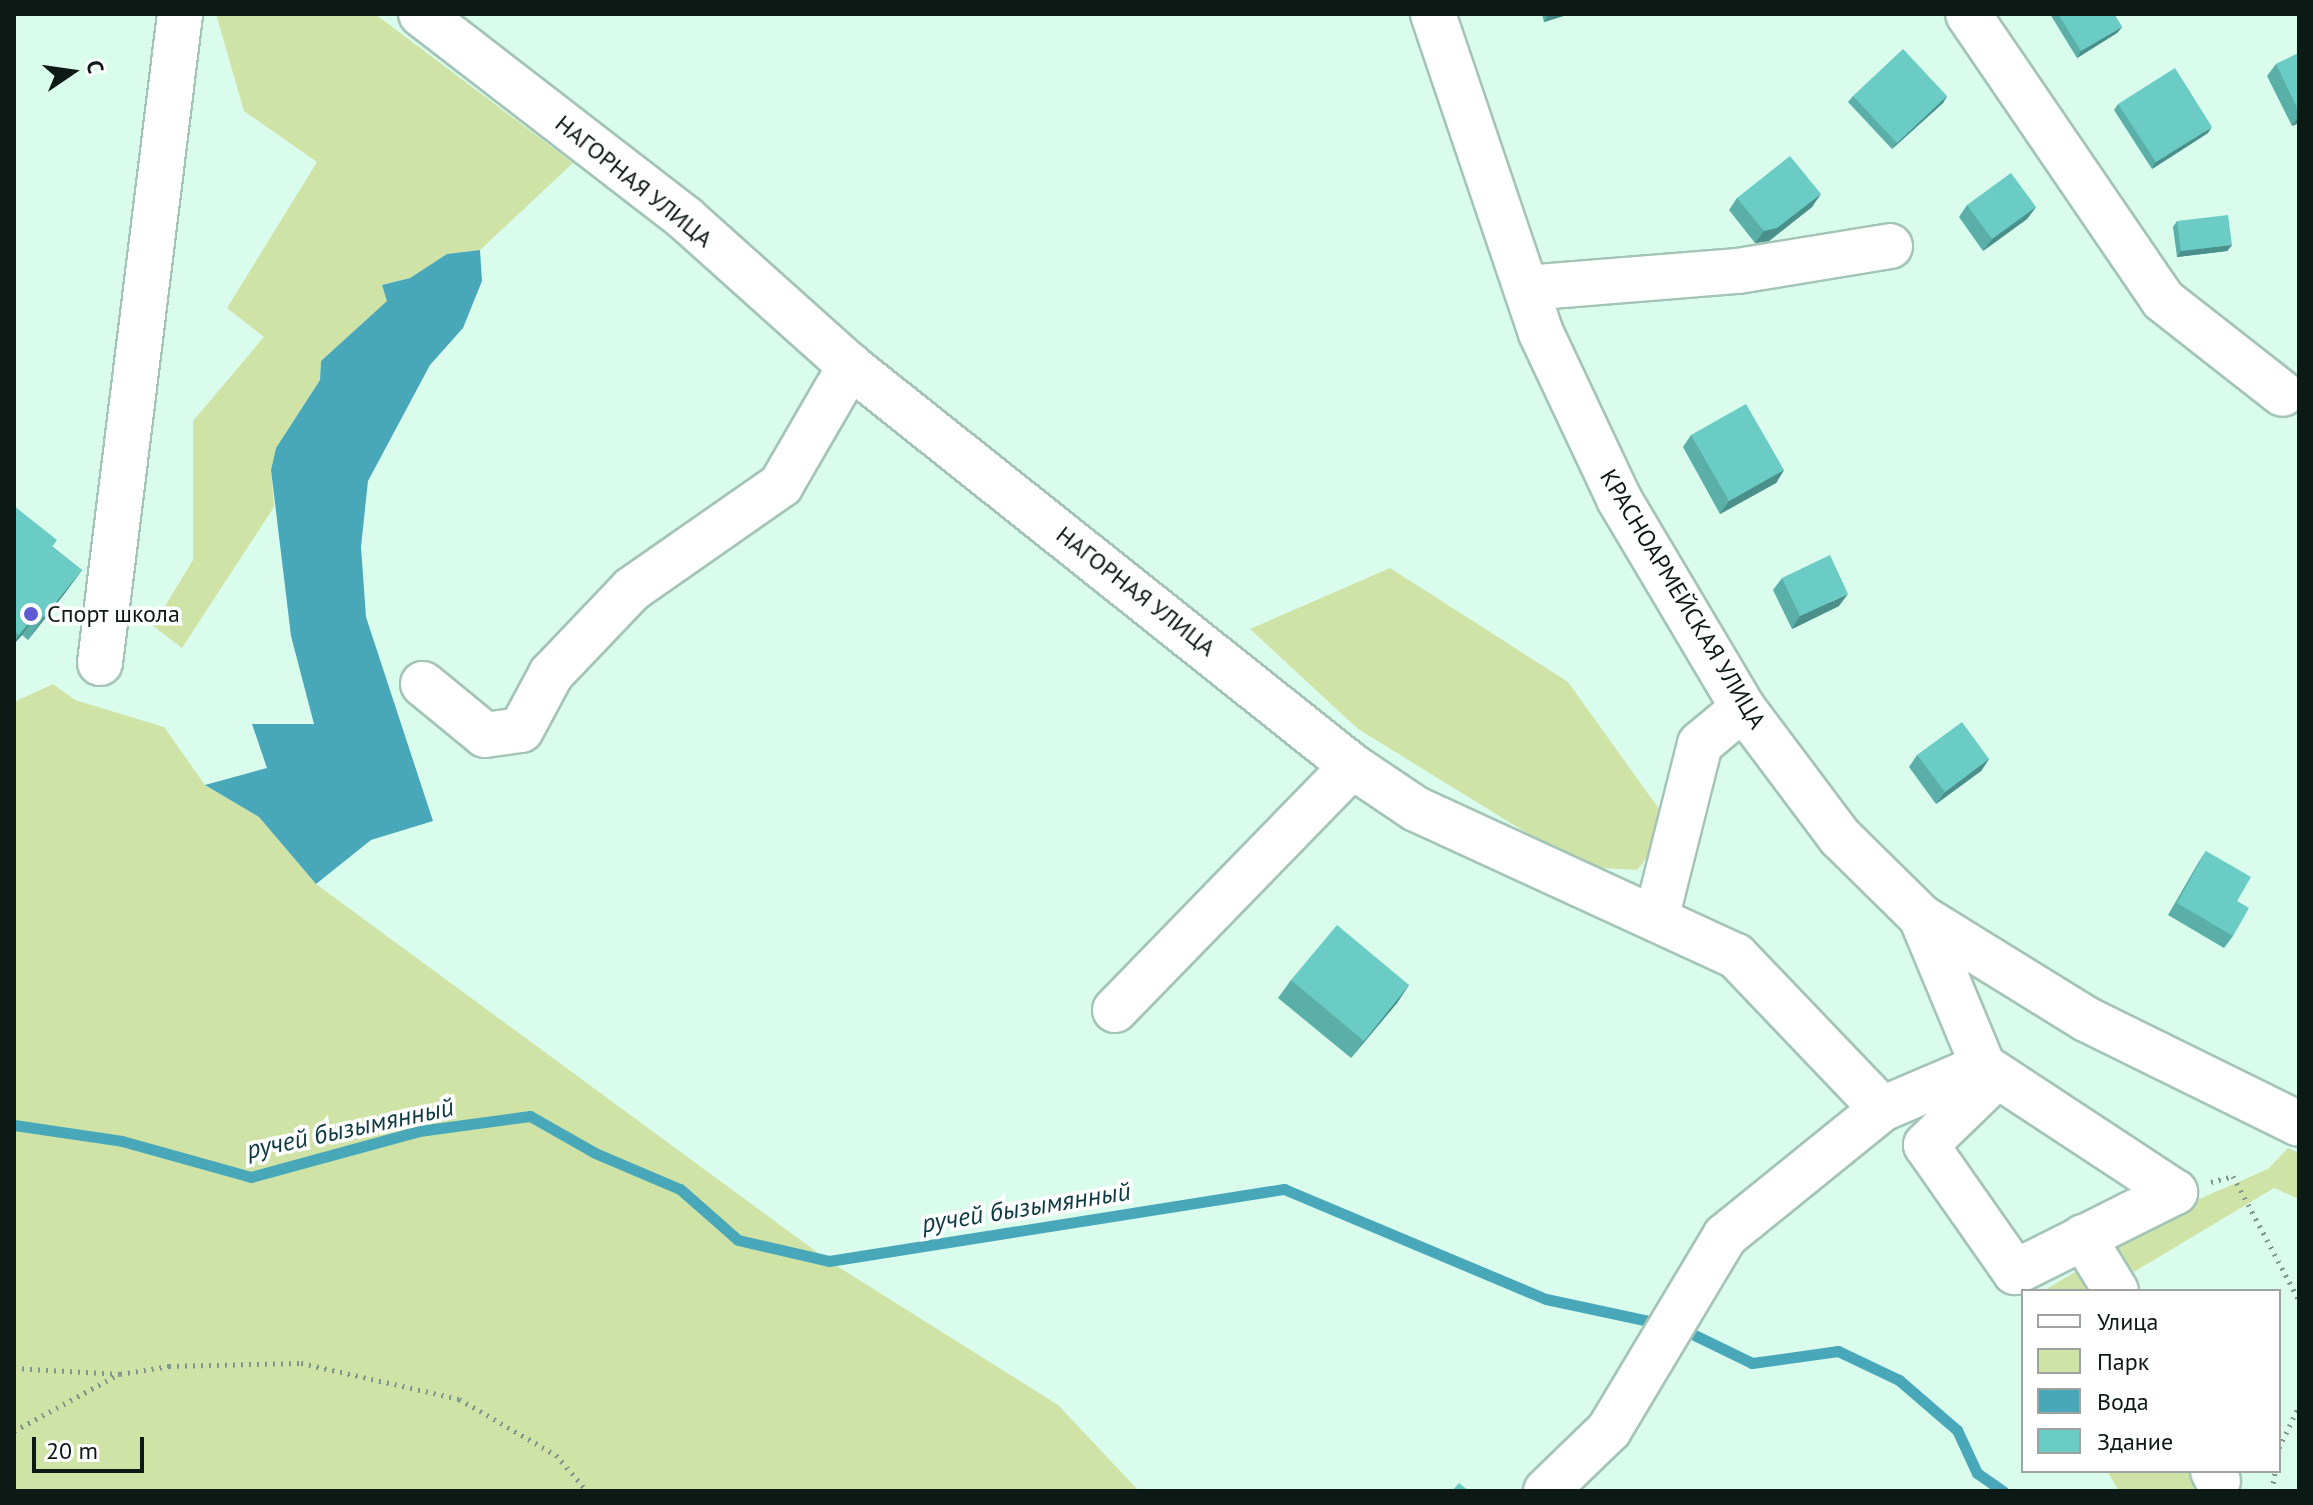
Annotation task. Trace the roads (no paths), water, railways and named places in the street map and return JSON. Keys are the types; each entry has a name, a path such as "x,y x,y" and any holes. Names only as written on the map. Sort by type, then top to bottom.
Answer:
{"street":[{"path":"100,663 180,14"},
{"name":"НАГОРНАЯ УЛИЦА","path":"421,14 685,218 850,366 1352,766 1416,809 1657,915 1736,956 1882,1109"},
{"name":"КРАСНОАРМЕЙСКАЯ УЛИЦА","path":"1433,14 1541,333 1619,499 1743,708 1840,837 1921,917 2086,1019 2299,1124"},
{"path":"1968,14 2163,300 2283,394"},
{"path":"1526,288 1738,271 1890,246"},
{"path":"423,684 485,735 521,730 551,674 632,589 781,485 850,366"},
{"path":"1657,915 1700,744 1743,708"},
{"path":"1115,1010 1352,766"},
{"path":"1921,917 1989,1071 2175,1192 2015,1272 1926,1145 1989,1071"},
{"path":"1546,1491 1609,1430 1725,1236 1882,1109 1989,1071"},
{"path":"2083,1237 2115,1289"}],"water":[{"path":"480,250 482,281 463,328 430,365 368,481 361,547 366,617 433,821 371,840 316,884 259,817 205,785 267,768 252,724 314,724 291,636 271,470 276,448 320,380 321,361 387,301 382,285 410,278 447,254"}],"waterway":[{"name":"ручей бызымянный","path":"14,1125 122,1141 251,1177 419,1131 530,1116 595,1153 680,1189 738,1240 829,1261 1284,1189 1546,1299 1663,1324"},
{"name":"ручей бызымянный","path":"1680,1328 1752,1363 1838,1351 1899,1380 1957,1430 1977,1473 2003,1491"}],"place":[{"name":"Спорт школа","path":"31,614"}]}
